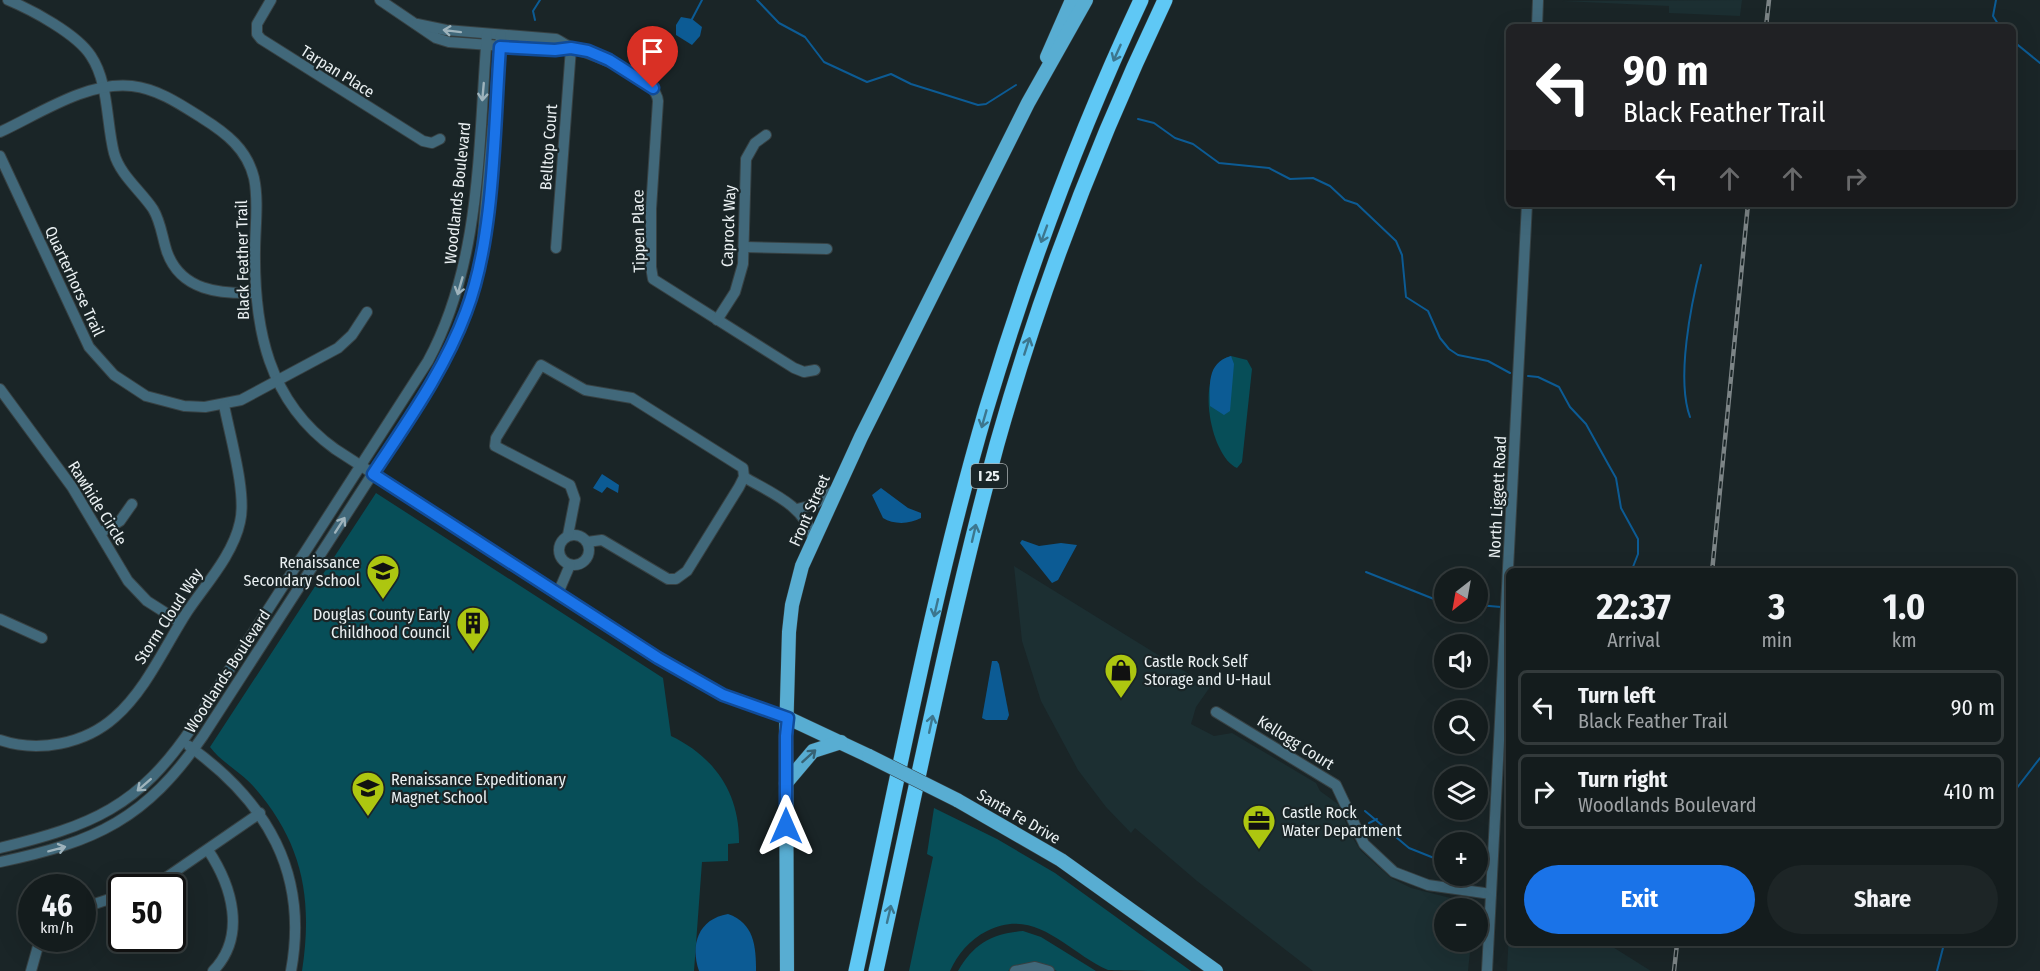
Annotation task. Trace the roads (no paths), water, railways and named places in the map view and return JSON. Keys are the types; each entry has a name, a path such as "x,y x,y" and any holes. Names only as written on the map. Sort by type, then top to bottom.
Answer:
{"highway":[{"name":"I 25","path":"856,971 922,664 986,411 1021,299 1067,173 1142,0"},
{"name":"I 25","path":"876,971 970,554 998,441 1034,323 1075,208 1109,124 1165,0"}],"main road":[{"name":"Front Street","path":"1028,104 1072,0"},
{"name":"Front Street","path":"787,971 786,783 792,604 802,566 835,490 1028,104 1086,0"},
{"name":"Santa Fe Drive","path":"788,718 957,800 1061,860 1216,971"},
{"path":"786,783 813,751 841,742"}],"street":[{"path":"8,0 82,45 94,62 103,88 114,155 123,172 157,216 170,259 178,270 188,280 212,292 255,293"},
{"name":"Tarpan Place","path":"271,0 257,24 257,34 261,39 423,141 432,142 440,139"},
{"path":"380,0 441,40 486,46 501,41"},
{"path":"1537,24 1538,0"},
{"path":"417,24 446,30 487,34 501,41"},
{"name":"Woodlands Boulevard","path":"0,848 69,830 111,810 154,776 182,742 433,352 459,291 467,256 487,34"},
{"name":"Woodlands Boulevard","path":"0,862 71,845 120,822 156,794 194,750 441,368 472,295 485,230 501,41"},
{"name":"Tippen Place","path":"501,41 555,50 571,48 609,60 657,93 651,273 658,283 794,368 804,372 814,370"},
{"name":"Belltop Court","path":"555,248 571,48"},
{"name":"Black Feather Trail","path":"0,132 74,97 103,88 132,86 165,96 218,128 243,152 252,171 256,189 255,293 260,332 280,382 311,430 373,474 658,658 710,688 788,718"},
{"name":"Caprock Way","path":"717,320 738,285 743,264 746,159 755,143 766,135"},
{"name":"Quarterhorse Trail","path":"0,156 89,347 100,361 129,386 146,396 184,406 224,405 280,382 338,348 352,335 367,312"},
{"name":"North Liggett Road","path":"1508,568 1527,207"},
{"path":"744,247 827,249"},
{"path":"570,565 559,553 560,543 568,535 575,494 570,485 495,446 496,438 542,365 585,390 622,395 640,402 740,464 744,477 797,508 810,525 813,538"},
{"name":"Rawhide Circle","path":"0,389 72,487 137,592 180,622"},
{"name":"Storm Cloud Way","path":"0,740 31,746 65,742 83,737 115,718 137,690 232,543 241,521 240,489 224,405"},
{"path":"568,535 579,535 587,542 602,540 668,579 676,579 687,571 744,477"},
{"path":"797,508 813,505 835,490"},
{"path":"100,533 120,521 132,504"},
{"path":"570,565 580,564 587,557 587,542"},
{"path":"558,593 570,565"},
{"name":"North Liggett Road","path":"1487,971 1506,606"},
{"path":"0,619 42,638"},
{"name":"Kellogg Court","path":"1216,712 1336,785 1364,844 1394,872 1428,885 1491,894"},
{"path":"182,742 231,780 260,813 279,845 291,884 295,941 291,971"},
{"path":"172,874 260,813"},
{"path":"208,850 223,872 234,922 229,946 213,971"},
{"path":"31,971 36,952"},
{"path":"1015,971 1035,967 1049,971"}],"water":[{"path":"681,17 692,19 702,27 700,36 692,45 676,35 676,25"},
{"path":"1231,356 1234,364 1230,411 1224,415 1210,406 1210,383 1217,364"},
{"path":"602,474 619,485 618,493 607,487 602,493 593,488"},
{"path":"881,488 908,508 921,513 921,518 902,523 883,518 872,495"},
{"path":"1022,540 1039,546 1061,543 1077,545 1058,580 1052,583 1020,543"},
{"path":"992,661 997,661 999,664 1009,715 1007,720 982,718"},
{"path":"728,914 743,923 752,936 756,971 699,971 696,961 696,943 703,927 710,921"}],"waterway":[{"path":"535,20 533,11 540,0"},
{"path":"691,21 702,0"},
{"path":"757,0 779,23 805,37 824,62 867,82 891,74 911,84 978,105 986,104 1016,85"},
{"path":"1996,0 1993,16 1998,24"},
{"path":"2016,43 2040,63"},
{"path":"1138,119 1154,123 1175,138 1193,144 1219,163 1269,168 1290,179 1313,178 1330,186 1345,200 1357,204 1396,241 1402,255 1406,297 1428,311 1440,338 1449,349 1458,355 1488,361 1510,373"},
{"path":"1690,417 1684,383 1685,362 1689,320 1701,265"},
{"path":"1528,376 1538,377 1559,387 1570,407 1586,424 1616,478 1621,508 1638,539 1638,554 1633,568"},
{"path":"1366,572 1434,599"},
{"path":"1488,606 1501,607"},
{"path":"2016,789 2040,758"},
{"path":"1365,811 1409,848 1434,858"},
{"path":"1369,823 1377,819"},
{"path":"1937,971 1943,946"}],"railway":[{"path":"1766,24 1769,0"},
{"path":"1712,568 1748,207"},
{"path":"1674,971 1677,946"}],"place":[{"name":"Renaissance Secondary School","path":"383,600"},
{"name":"Douglas County Early Childhood Council","path":"473,652"},
{"name":"Castle Rock Self Storage and U-Haul","path":"1121,699"},
{"name":"Renaissance Expeditionary Magnet School","path":"368,817"},
{"name":"Castle Rock Water Department","path":"1259,850"}]}
